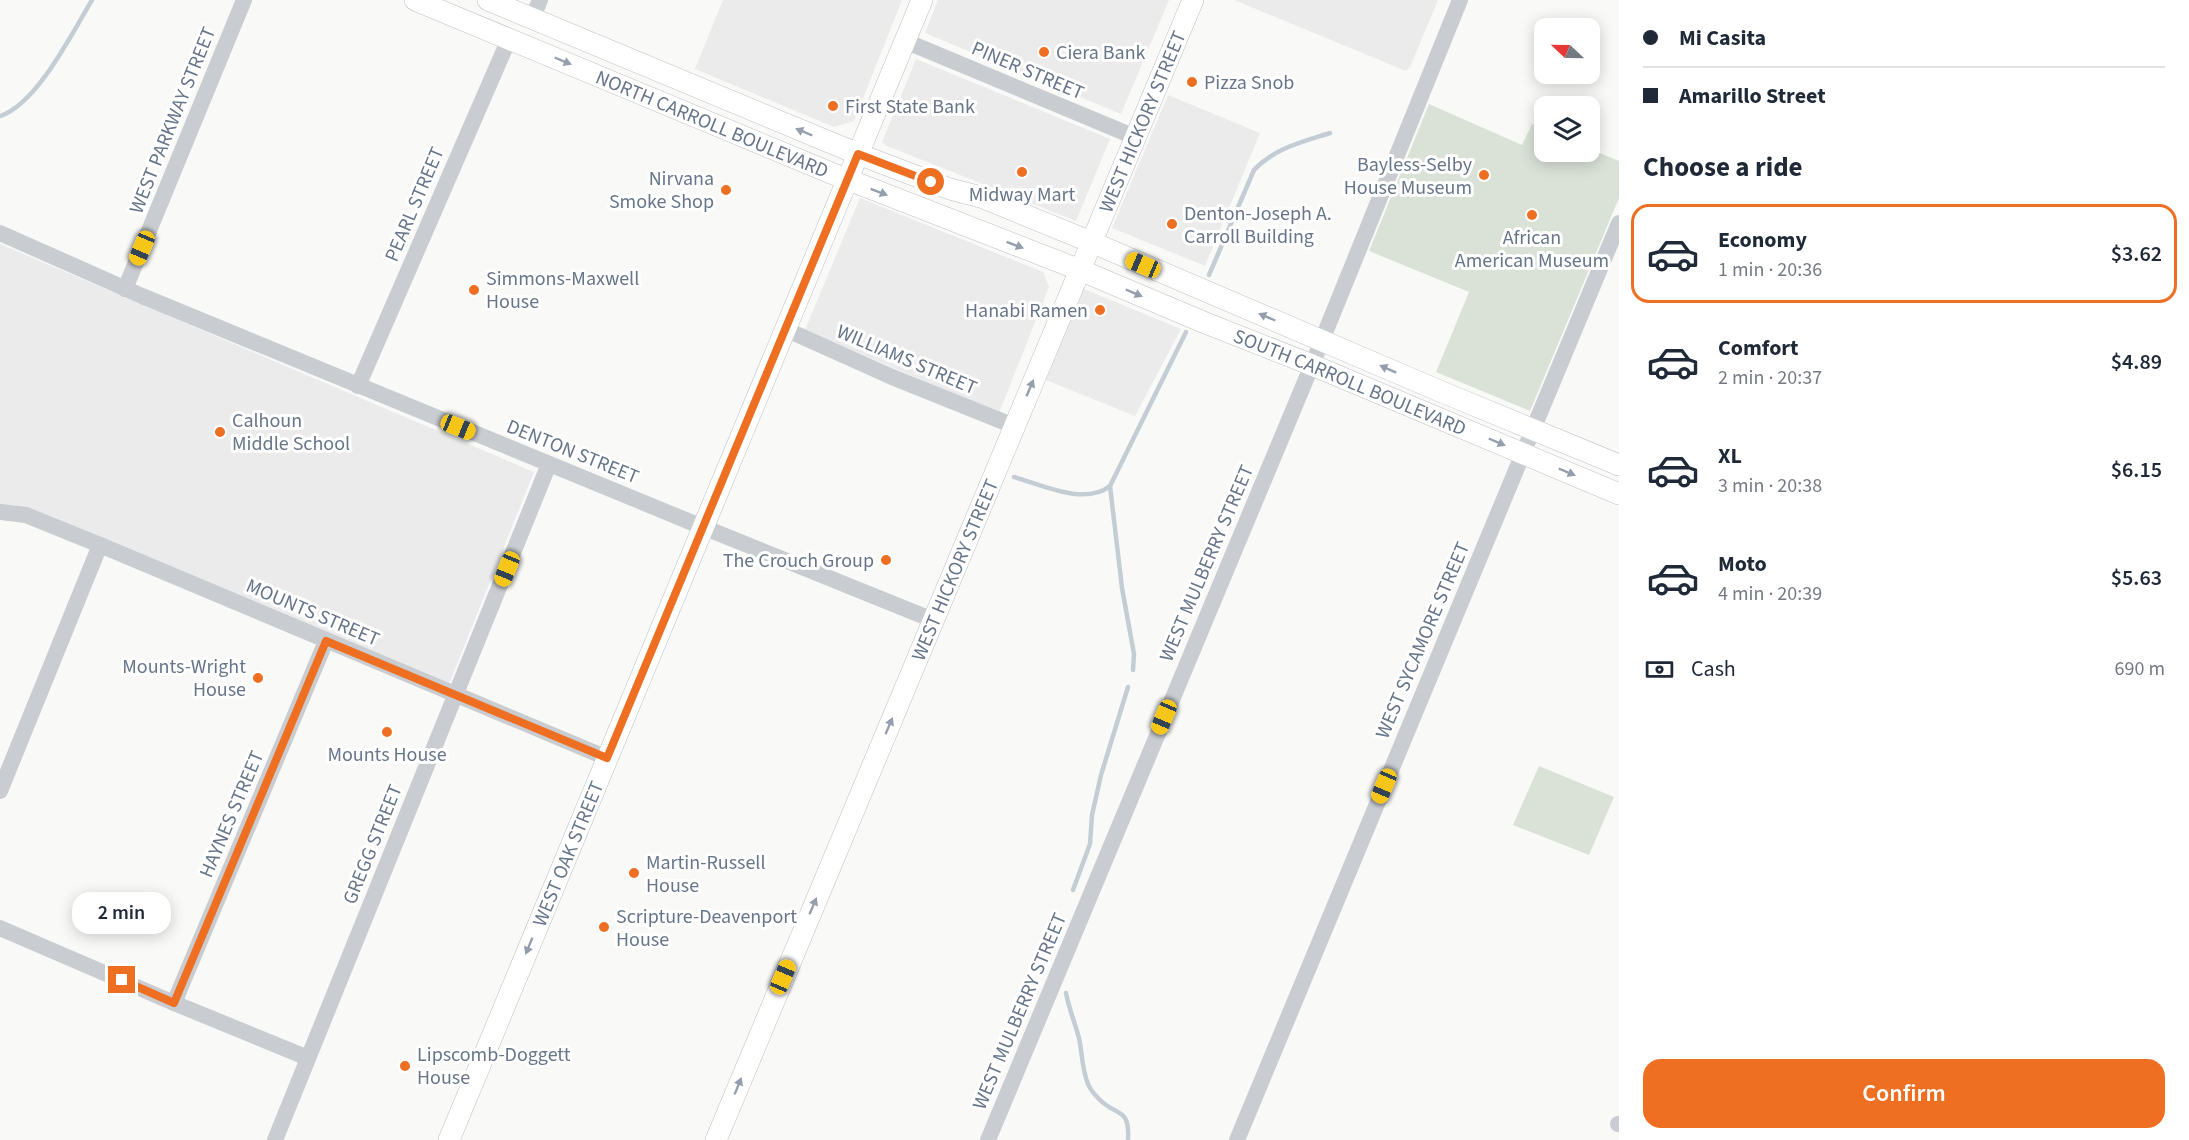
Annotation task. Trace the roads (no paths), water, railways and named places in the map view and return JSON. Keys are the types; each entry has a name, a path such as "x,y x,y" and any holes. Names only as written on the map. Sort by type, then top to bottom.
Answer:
{"main road":[{"name":"NORTH CARROLL BOULEVARD","path":"415,0 847,180 1080,270"},
{"name":"NORTH CARROLL BOULEVARD","path":"488,0 536,9 858,154 950,189 981,197 1090,242"},
{"name":"WEST OAK STREET","path":"449,1140 922,0"},
{"name":"WEST HICKORY STREET","path":"716,1140 1193,0"},
{"path":"456,17 522,27 536,9"},
{"name":"SOUTH CARROLL BOULEVARD","path":"1090,242 1619,465"},
{"name":"SOUTH CARROLL BOULEVARD","path":"1080,270 1619,494"}],"street":[{"name":"WEST PARKWAY STREET","path":"125,289 244,0"},
{"name":"WEST MULBERRY STREET","path":"988,1140 1312,365 1460,0"},
{"name":"PEARL STREET","path":"358,386 509,39"},
{"name":"PINER STREET","path":"905,41 1135,137"},
{"name":"WEST SYCAMORE STREET","path":"1237,1140 1619,223"},
{"name":"DENTON STREET","path":"0,233 125,289 358,386 933,620"},
{"name":"WILLIAMS STREET","path":"785,329 1014,426"},
{"name":"GREGG STREET","path":"275,1140 549,464"},
{"name":"MOUNTS STREET","path":"0,512 26,515 607,758"},
{"path":"0,791 100,545"},
{"name":"HAYNES STREET","path":"174,1003 326,641"},
{"path":"0,927 174,1003 308,1058"}],"waterway":[{"path":"0,116 14,109 40,83 92,0"},
{"path":"1209,275 1254,170 1280,151 1330,133"},
{"path":"1014,477 1050,489 1076,494 1100,492 1110,486 1186,332"},
{"path":"1110,486 1122,588 1134,654 1133,670"},
{"path":"1073,890 1090,844 1092,815 1101,775 1128,687"},
{"path":"1066,993 1079,1038 1088,1084 1105,1105 1124,1117 1127,1122 1128,1140"}],"place":[{"name":"Ciera Bank","path":"1044,52"},
{"name":"Pizza Snob","path":"1192,82"},
{"name":"First State Bank","path":"833,106"},
{"name":"Midway Mart","path":"1022,172"},
{"name":"Bayless-Selby House Museum","path":"1484,175"},
{"name":"Nirvana Smoke Shop","path":"726,190"},
{"name":"African American Museum","path":"1532,215"},
{"name":"Denton-Joseph A. Carroll Building","path":"1172,224"},
{"name":"Simmons-Maxwell House","path":"474,290"},
{"name":"Hanabi Ramen","path":"1100,310"},
{"name":"Calhoun Middle School","path":"220,432"},
{"name":"The Crouch Group","path":"886,560"},
{"name":"Mounts-Wright House","path":"258,678"},
{"name":"Mounts House","path":"387,732"},
{"name":"Martin-Russell House","path":"634,873"},
{"name":"Scripture-Deavenport House","path":"604,927"},
{"name":"Lipscomb-Doggett House","path":"405,1066"}]}
